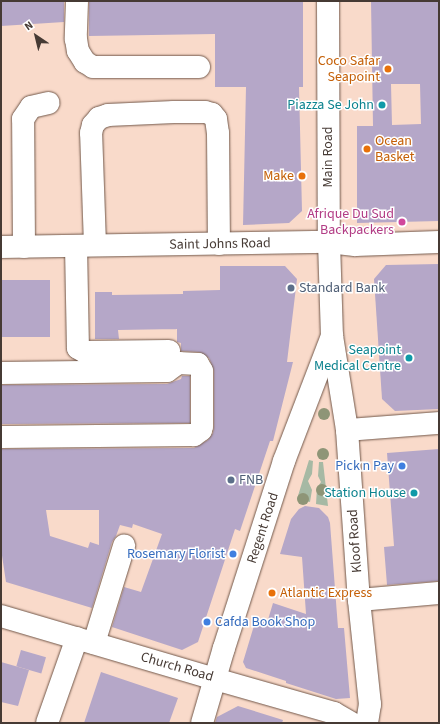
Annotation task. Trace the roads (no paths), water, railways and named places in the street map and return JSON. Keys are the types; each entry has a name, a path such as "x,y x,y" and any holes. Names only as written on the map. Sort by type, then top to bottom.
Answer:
{"main road":[{"path":"77,1 76,39 78,52 85,62 93,67 199,67"},
{"name":"Main Road","path":"328,1 329,242 332,336"},
{"path":"24,247 23,120 31,108 49,103"},
{"path":"169,351 86,352 78,348 86,246 91,133 93,125 99,118 108,115 174,112 205,112 212,114 216,119 218,133 219,244"},
{"name":"Saint Johns Road","path":"1,247 329,242 355,245 439,242"},
{"name":"Kloof Road","path":"332,336 347,430 359,600 370,704 367,723"},
{"name":"Regent Road","path":"202,723 284,461 306,400 332,336"},
{"path":"1,373 167,372 178,363 198,364 202,371 202,426 201,430 194,434 1,436"},
{"path":"347,430 439,424"},
{"path":"47,723 85,641 124,546"},
{"path":"359,600 439,593"},
{"name":"Church Road","path":"1,616 334,713 351,723"}],"place":[{"name":"Coco Safar Seapoint","path":"388,69"},
{"name":"Piazza Se John","path":"382,105"},
{"name":"Ocean Basket","path":"367,149"},
{"name":"Make","path":"302,176"},
{"name":"Afrique Du Sud Backpackers","path":"402,222"},
{"name":"Standard Bank","path":"291,288"},
{"name":"Seapoint Medical Centre","path":"409,358"},
{"name":"Pick n Pay","path":"402,466"},
{"name":"FNB","path":"231,480"},
{"name":"Station House","path":"414,493"},
{"name":"Rosemary Florist","path":"233,554"},
{"name":"Atlantic Express","path":"272,593"},
{"name":"Cafda Book Shop","path":"207,622"}]}
